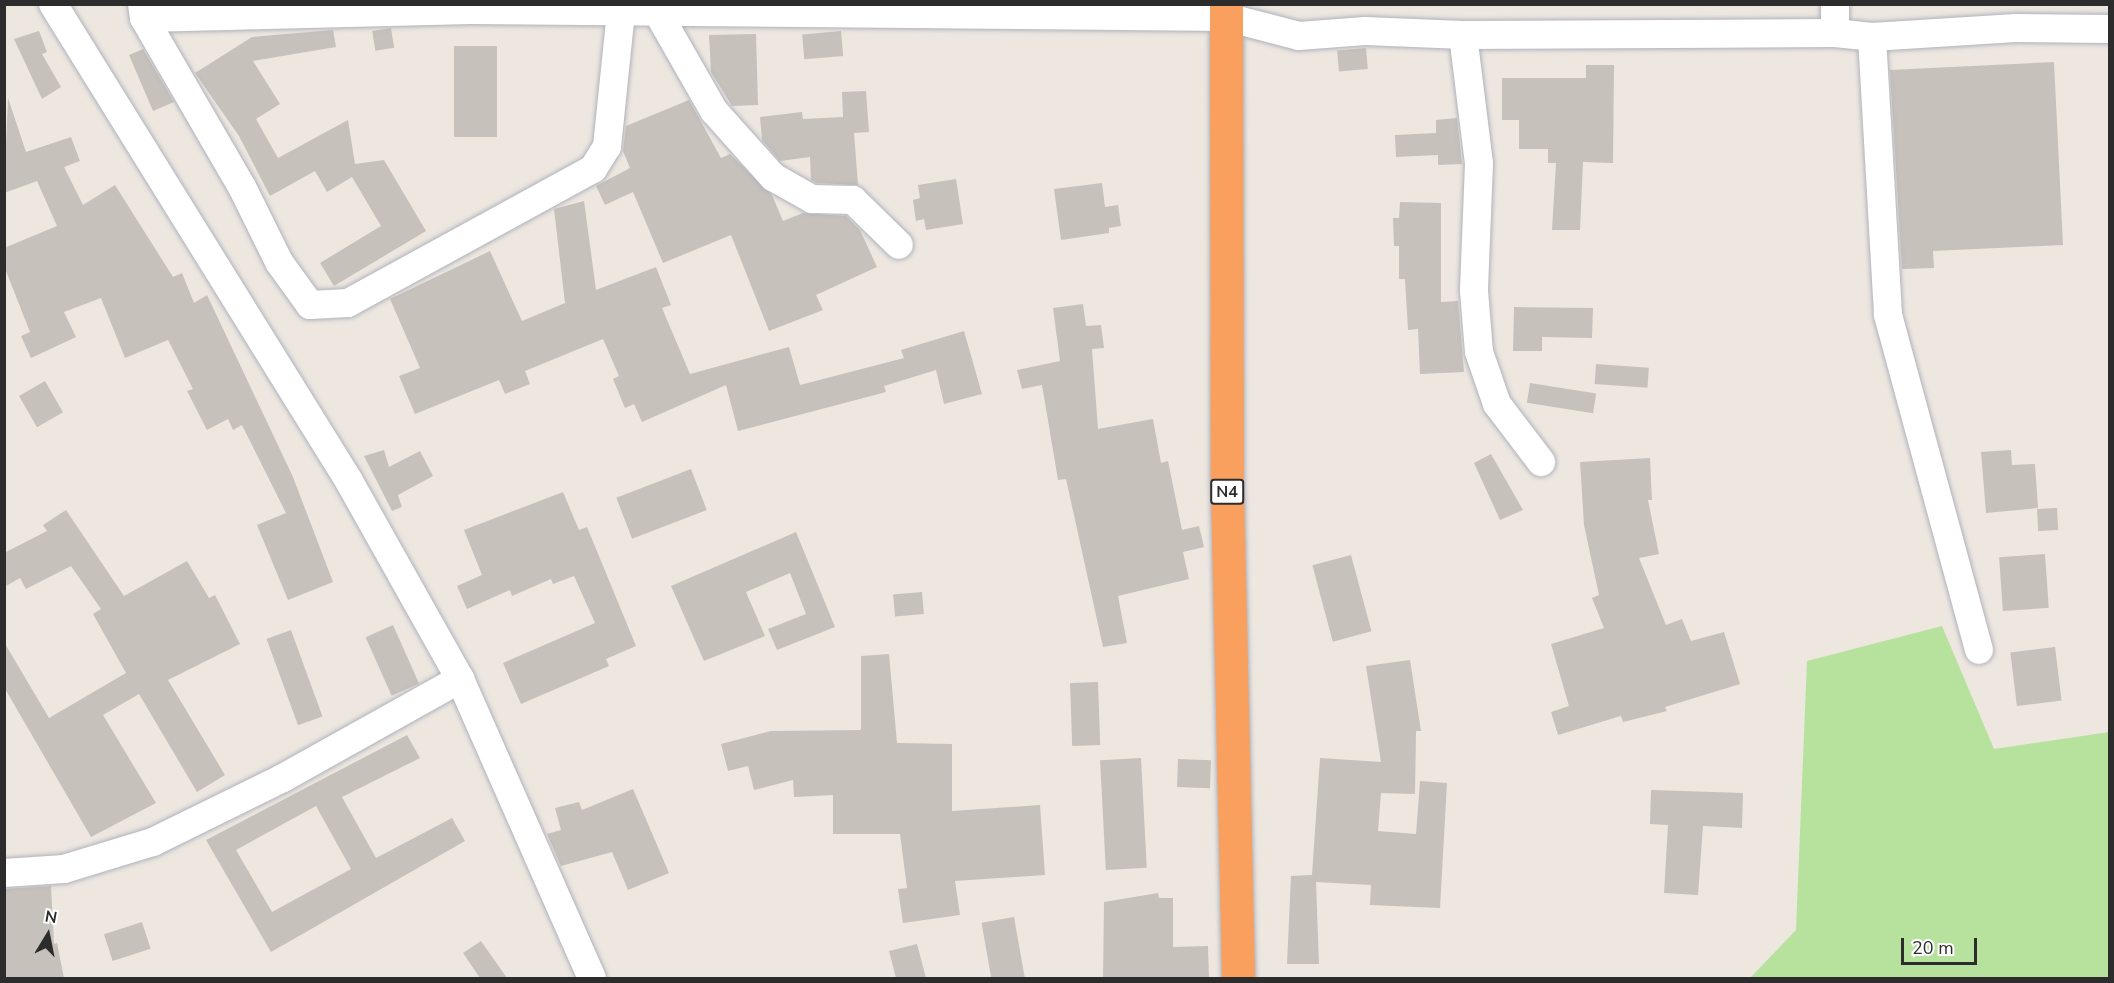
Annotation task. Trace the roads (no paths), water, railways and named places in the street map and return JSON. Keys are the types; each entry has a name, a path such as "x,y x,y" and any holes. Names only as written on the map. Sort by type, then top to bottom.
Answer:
{"highway":[{"name":"N4","path":"1226,11 1227,490 1238,978"}],"street":[{"path":"53,4 350,481 460,679 592,978"},
{"path":"1835,4 1836,33"},
{"path":"621,12 607,147 593,169 348,303 310,305 279,262 242,187 143,11 471,7 658,13 1226,11 1299,36 1365,31 1462,35 1836,33 1872,37 2016,28 2109,29"},
{"path":"658,13 714,111 773,177 813,199 853,200 899,245"},
{"path":"1462,35 1479,164 1474,291 1479,352 1497,404 1541,462"},
{"path":"1872,37 1888,315 1979,650"},
{"path":"4,873 64,869 153,842 283,778 460,679"}]}
